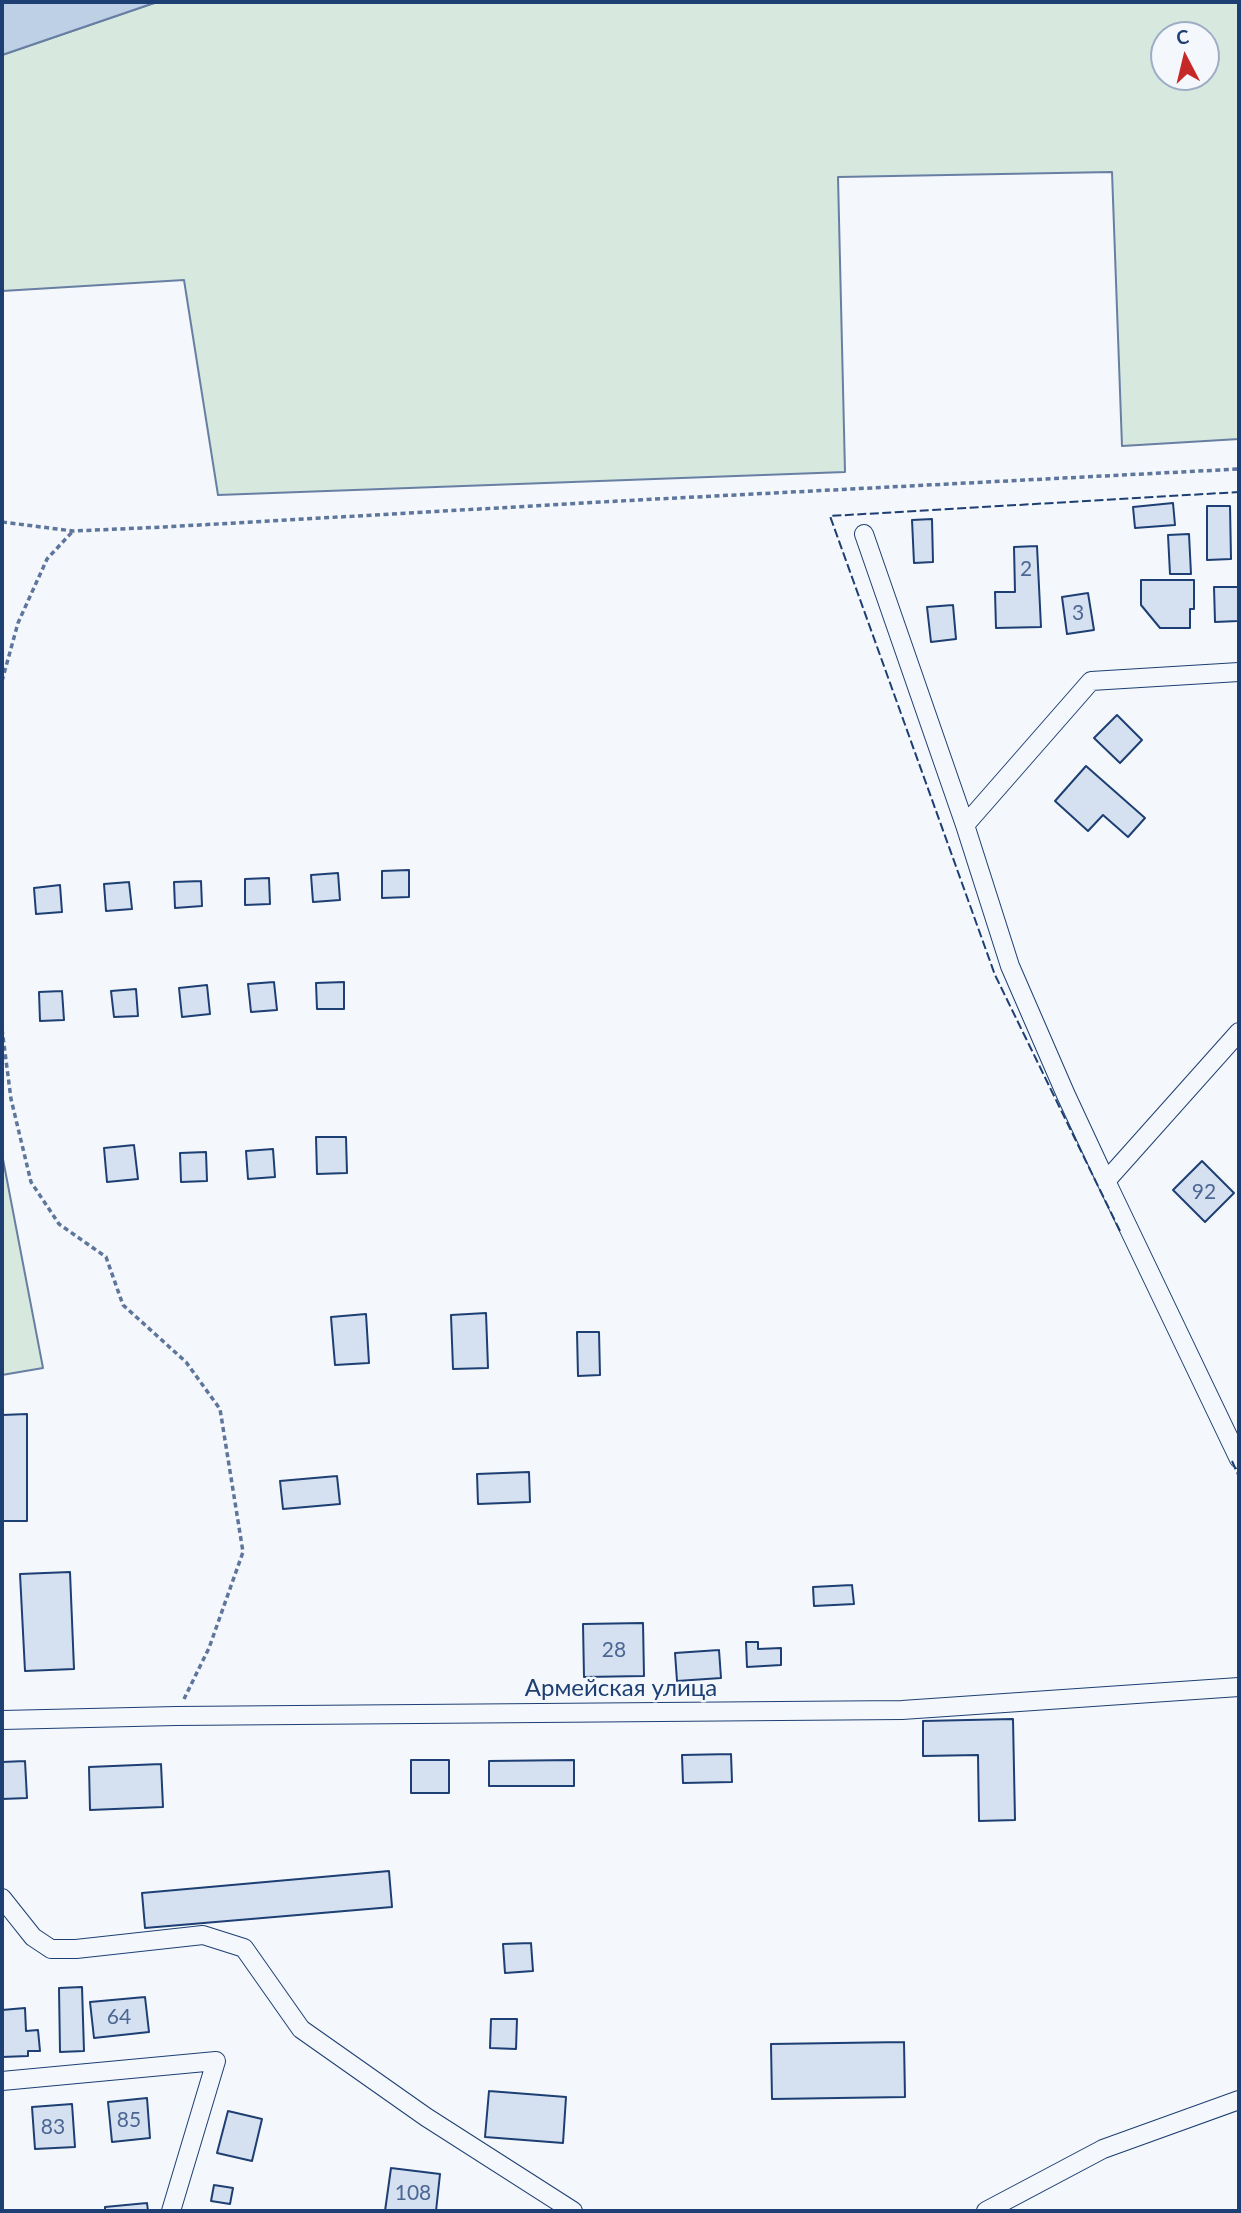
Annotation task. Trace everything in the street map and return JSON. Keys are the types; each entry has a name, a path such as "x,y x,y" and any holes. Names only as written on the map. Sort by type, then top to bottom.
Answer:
{"street":[{"path":"864,534 965,825 1010,966 1066,1095 1239,1460"},
{"path":"965,825 1091,681 1239,672"},
{"path":"1106,1181 1239,1032"},
{"name":"Армейская улица","path":"2,1720 902,1710 1239,1687"},
{"path":"2,1898 33,1937 51,1949 76,1949 203,1935 244,1948 301,2029 426,2118 573,2211"},
{"path":"2,2081 216,2061 171,2211"},
{"path":"986,2211 1102,2149 1239,2099"}],"path":[{"path":"2,522 73,531 1239,469"},
{"path":"2,681 18,623 47,559 73,531"},
{"path":"2,1029 11,1099 31,1182 58,1224 106,1257 123,1305 186,1362 220,1409 243,1552 209,1648 176,1716"}],"shaded area":[{"path":"157,2 1239,2 1239,439 1122,446 1112,172 838,177 845,472 218,495 184,280 2,291 2,55"},
{"path":"2,1154 43,1368 2,1375"}],"water":[{"path":"2,2 157,2 2,55"}],"building":[{"path":"1173,503 1175,525 1135,528 1133,507"},
{"path":"1207,506 1230,506 1231,559 1207,560"},
{"path":"932,519 933,562 914,563 912,520"},
{"path":"1189,534 1191,574 1170,574 1168,535"},
{"path":"1037,546 1041,627 996,628 995,592 1015,592 1014,547"},
{"path":"1141,580 1194,580 1194,609 1190,609 1190,628 1160,628 1141,605"},
{"path":"1214,587 1238,587 1238,621 1215,622"},
{"path":"1088,593 1094,630 1067,634 1062,597"},
{"path":"953,605 956,639 931,642 927,607"},
{"path":"1117,715 1142,740 1120,763 1094,738"},
{"path":"1086,766 1145,818 1128,837 1103,815 1088,831 1055,801"},
{"path":"409,870 409,897 382,898 382,871"},
{"path":"338,873 340,900 313,902 311,875"},
{"path":"269,878 270,904 245,905 245,879"},
{"path":"201,881 202,906 175,908 174,882"},
{"path":"129,882 132,909 106,911 104,884"},
{"path":"60,885 62,912 36,914 34,888"},
{"path":"274,982 277,1010 251,1012 248,984"},
{"path":"344,982 344,1009 317,1009 316,983"},
{"path":"207,985 210,1014 182,1017 179,988"},
{"path":"136,989 138,1016 114,1017 111,991"},
{"path":"62,991 64,1020 40,1021 39,992"},
{"path":"316,1137 346,1137 347,1173 317,1174"},
{"path":"134,1145 138,1179 107,1182 104,1148"},
{"path":"273,1149 275,1177 248,1179 246,1151"},
{"path":"206,1152 207,1181 181,1182 180,1153"},
{"path":"1202,1161 1234,1193 1205,1222 1173,1190"},
{"path":"486,1313 488,1368 453,1369 451,1315"},
{"path":"366,1314 369,1363 335,1365 331,1317"},
{"path":"577,1332 599,1332 600,1375 578,1376"},
{"path":"27,1414 27,1521 2,1521 2,1415"},
{"path":"529,1472 530,1502 478,1504 477,1474"},
{"path":"337,1476 340,1504 283,1509 280,1481"},
{"path":"70,1572 74,1669 25,1671 20,1574"},
{"path":"852,1585 854,1604 814,1606 813,1587"},
{"path":"643,1623 644,1676 584,1677 583,1624"},
{"path":"746,1642 758,1642 758,1649 781,1648 781,1665 747,1667"},
{"path":"719,1650 721,1678 677,1681 675,1653"},
{"path":"1013,1719 1015,1820 979,1821 978,1755 923,1756 923,1721"},
{"path":"731,1754 732,1782 683,1783 682,1755"},
{"path":"411,1760 449,1760 449,1793 411,1793"},
{"path":"574,1760 574,1786 489,1786 489,1761"},
{"path":"25,1761 27,1798 2,1799 2,1762"},
{"path":"161,1764 163,1807 90,1810 89,1767"},
{"path":"389,1871 392,1907 145,1928 142,1893"},
{"path":"531,1943 533,1971 505,1973 503,1944"},
{"path":"82,1987 84,2051 60,2052 59,1988"},
{"path":"145,1997 149,2032 94,2038 90,2002"},
{"path":"25,2008 26,2031 38,2030 40,2051 28,2051 28,2056 2,2057 2,2010"},
{"path":"491,2019 517,2019 516,2049 490,2048"},
{"path":"904,2042 905,2097 772,2099 771,2044"},
{"path":"489,2091 566,2097 563,2143 485,2137"},
{"path":"147,2098 150,2138 112,2142 108,2102"},
{"path":"72,2104 75,2147 35,2149 32,2107"},
{"path":"228,2111 262,2119 252,2161 217,2153"},
{"path":"391,2168 440,2174 436,2211 385,2211"},
{"path":"214,2185 233,2188 230,2204 211,2201"},
{"path":"147,2203 148,2211 105,2211 105,2207"}],"fence":[{"path":"1120,1231 995,975 830,516 1239,492"},
{"path":"1232,1461 1239,1477"}]}
